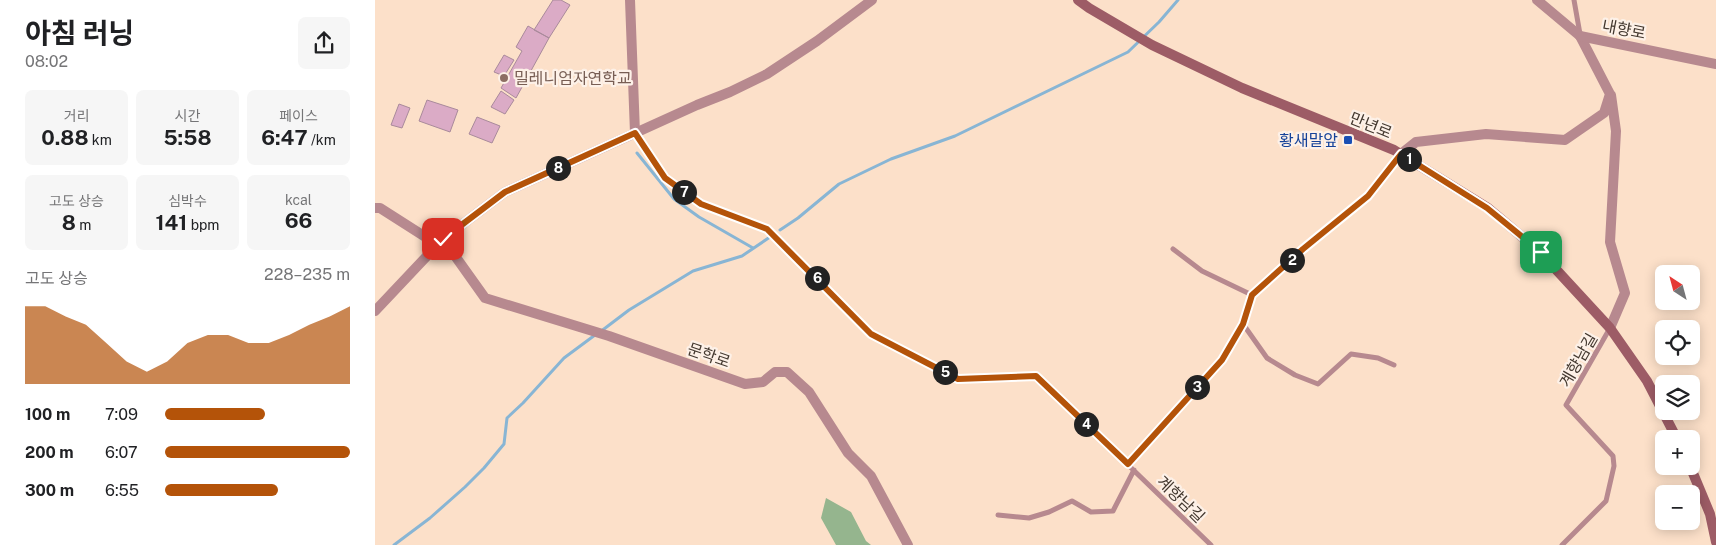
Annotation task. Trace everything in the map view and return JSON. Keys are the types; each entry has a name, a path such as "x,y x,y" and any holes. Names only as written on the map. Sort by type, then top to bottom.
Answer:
{"main road":[{"name":"만년로","path":"1078,0 1110,21 1153,45 1242,88 1394,150 1487,208 1541,252 1610,328 1647,381 1672,430"},
{"path":"1694,475 1710,514 1716,542"}],"street":[{"path":"630,0 635,133"},
{"path":"375,311 441,242 505,192 731,92 767,74 872,0"},
{"name":"내향로","path":"1537,0 1580,36 1716,64"},
{"path":"1580,36 1610,94 1617,131 1610,242 1625,293 1610,328"},
{"path":"1401,154 1416,142 1486,134 1565,140 1604,113 1610,94"},
{"path":"377,210 441,242"},
{"name":"문학로","path":"441,242 485,298 609,336 745,384 763,382 775,372 787,372 809,392 848,453 871,476 908,545"}],"lane":[{"path":"1574,0 1580,36"},
{"name":"계향남길","path":"635,133 665,178 701,204 767,229 871,334 958,379 1036,376 1211,545"},
{"path":"1128,464 1222,360 1243,324 1252,295 1303,249 1368,196 1401,154"},
{"path":"1173,249 1202,271 1252,295"},
{"path":"1243,324 1267,358 1295,375 1318,384 1351,354 1378,358 1394,365"},
{"name":"계향남길","path":"1562,545 1606,501 1614,466 1613,456 1565,405 1610,328"},
{"name":"계향남길","path":"998,515 1029,518 1072,502 1091,512 1113,511 1134,470"}],"green space":[{"path":"826,498 851,512 866,541 871,545 836,545 821,518"}],"building":[{"path":"553,0 561,0 570,5 549,38 534,30"},
{"path":"528,26 549,38 516,98 501,88 522,51 516,47"},
{"path":"504,55 514,60 504,76 494,72"},
{"path":"501,91 514,100 505,114 491,107"},
{"path":"427,100 458,110 450,132 419,121"},
{"path":"399,104 410,108 402,128 391,125"},
{"path":"477,117 500,126 492,143 469,134"}],"waterway":[{"path":"780,230 798,218 839,184 891,159 955,136 1128,52 1159,22 1178,0"},
{"path":"637,153 674,199 699,217 753,248"},
{"path":"600,332 629,310 693,271 742,256 770,237"},
{"path":"394,545 430,518 484,468 504,444 507,418 564,358 595,335"}],"place":[{"name":"밀레니엄자연학교","path":"504,78"},
{"name":"황새말앞","path":"1348,140"}],"route":[{"path":"443,239 505,192 635,133 665,178 701,204 767,229 785,245 871,334 958,379 1036,376 1128,464 1222,360 1243,324 1252,295 1303,249 1368,196 1401,154 1487,208 1541,252"}]}
